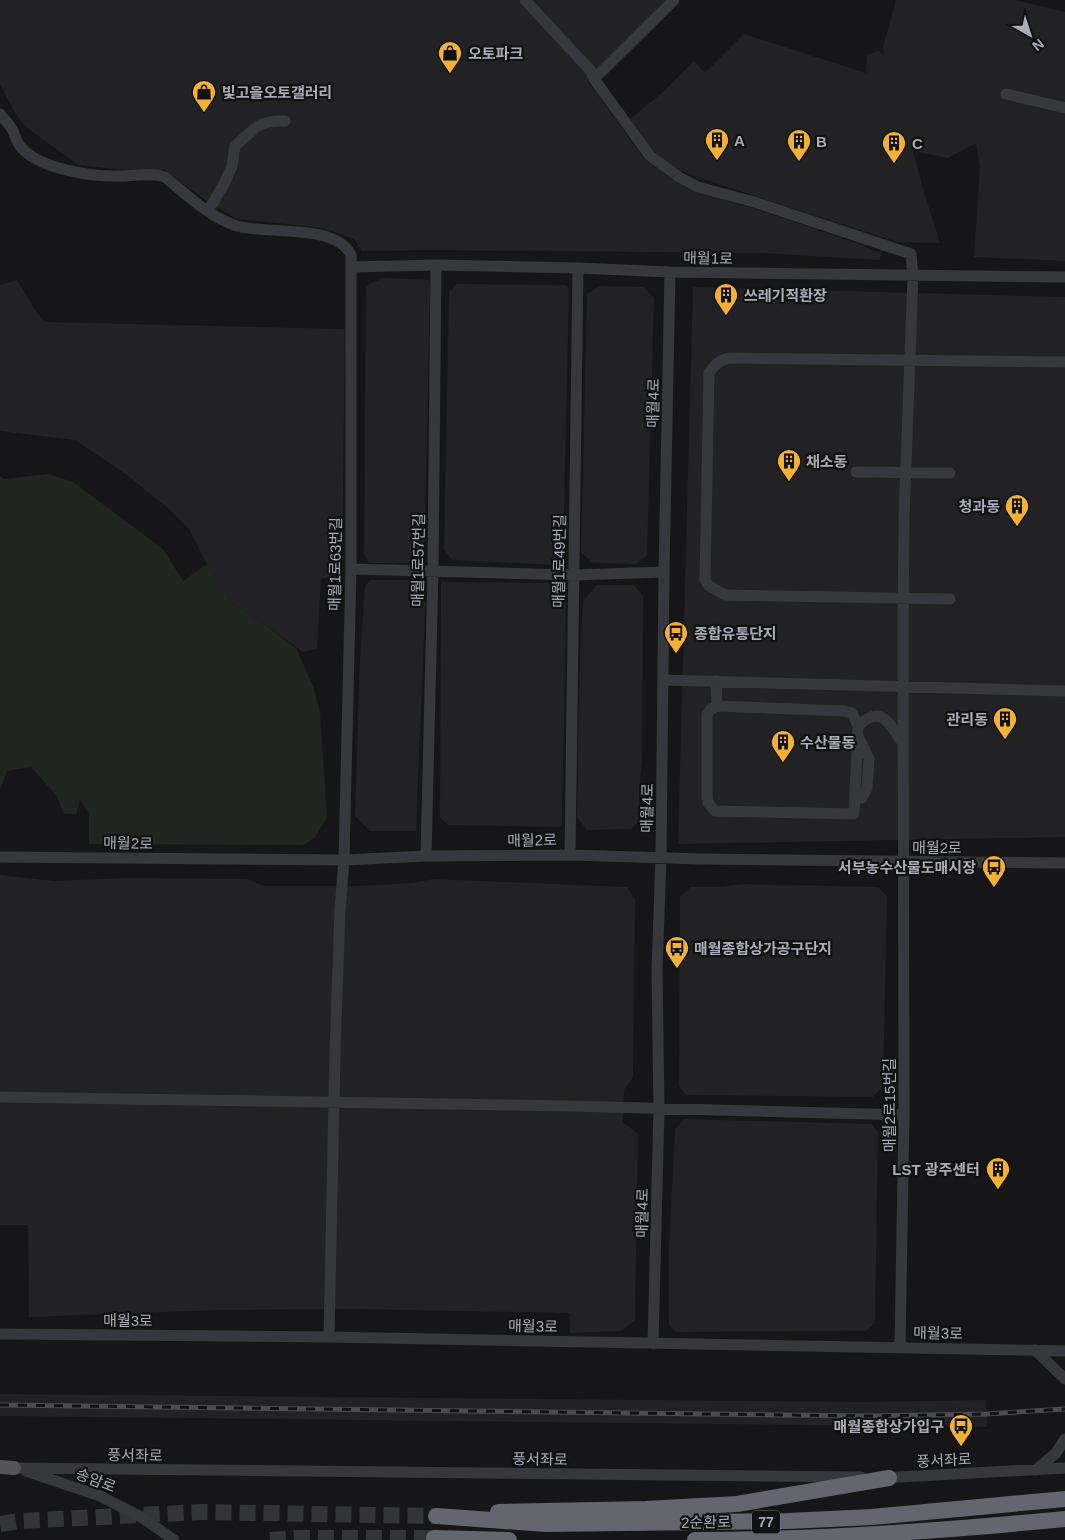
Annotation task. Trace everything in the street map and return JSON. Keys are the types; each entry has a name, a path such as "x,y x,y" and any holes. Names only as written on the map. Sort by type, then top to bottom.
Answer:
{"highway":[{"name":"2순환로","path":"889,1478 737,1504 646,1509 534,1510 436,1516 546,1524 788,1522 872,1518 1065,1499"},
{"name":"2순환로","path":"695,1540 770,1540 840,1537 1065,1519"},
{"path":"434,1538 509,1540"}],"main road":[{"name":"송암로","path":"0,1467 14,1468"}],"street":[{"path":"525,0 590,70 594,79 674,0"},
{"name":"매월2로15번길","path":"594,79 650,156 679,177 698,186 754,202 911,254 913,276 909,359 902,685 904,1115 900,1348"},
{"path":"1006,94 1065,108"},
{"name":"매월1로63번길","path":"0,114 11,128 20,147 32,158 55,167 81,172 121,176 157,174 164,177 208,211 237,226 321,235 344,244 351,255 351,569 344,860 340,910 334,1103 329,1337"},
{"path":"208,211 232,166 235,146 261,124 270,120 285,121"},
{"name":"매월1로","path":"351,267 436,265 670,272 1065,277"},
{"name":"매월1로57번길","path":"426,856 433,571 436,265"},
{"name":"매월1로49번길","path":"570,855 578,268"},
{"name":"매월4로","path":"654,1344 659,1109 658,970 670,272"},
{"path":"950,599 725,595 709,586 705,580 709,373 723,359 730,358 1065,362"},
{"path":"856,472 950,473"},
{"path":"351,569 574,574 664,572"},
{"path":"664,680 902,685 1065,691"},
{"path":"716,681 718,706"},
{"path":"862,798 867,788 869,759 858,730 852,713 844,711 718,706 711,709 707,715 707,797 708,802 715,811 854,814 858,730 867,718 873,715 882,717 889,721 903,743"},
{"name":"매월2로","path":"0,857 344,860 426,856 570,855 1065,864"},
{"path":"0,1097 571,1106 904,1115"},
{"name":"매월3로","path":"0,1334 329,1337 1065,1351"},
{"path":"1035,1350 1065,1379"},
{"path":"1036,1470 1056,1453 1065,1439"},
{"name":"풍서좌로","path":"14,1468 889,1478 1065,1468"},
{"name":"송암로","path":"14,1468 100,1496 143,1518 174,1540"}],"shaded area":[{"path":"0,0 669,0 587,80 645,160 676,182 696,192 752,208 853,242 881,253 880,260 761,253 362,251 354,239 323,228 237,219 205,200 165,170 131,171 78,165 26,127 15,113 0,84"},
{"path":"896,0 1015,0 1065,12 1065,261 974,257 980,166 976,143 948,158 913,151 940,243 897,242 691,175 666,163 651,149 630,119 664,91 694,61 705,73 744,34 866,73 867,55 878,51 884,54 883,47"},
{"path":"387,278 429,280 430,288 424,559 421,563 369,563 364,554 366,287 373,282"},
{"path":"17,280 37,313 45,322 345,329 342,573 321,579 317,649 303,652 233,604 207,564 189,529 169,509 127,475 75,440 0,431 0,285"},
{"path":"457,284 566,285 569,288 563,560 557,565 452,560 444,550 449,292"},
{"path":"599,286 644,287 654,298 647,555 636,564 593,563 581,552 587,294"},
{"path":"693,287 1065,297 1065,837 678,844"},
{"path":"48,474 73,482 163,549 183,581 207,564 233,604 263,623 296,648 313,686 320,712 327,818 315,837 304,845 89,844 89,814 80,800 76,814 64,814 56,795 31,767 7,771 0,790 0,476 4,479"},
{"path":"370,580 413,580 421,582 426,590 416,831 370,831 355,816 360,658 365,586"},
{"path":"441,582 549,583 562,590 566,596 562,827 448,825 440,817"},
{"path":"597,585 634,585 643,596 642,760 639,821 631,829 587,830 577,817 580,654 583,601"},
{"path":"0,875 54,881 124,878 247,879 264,886 360,886 412,883 433,879 627,887 635,899 633,1077 624,1090 623,1122 638,1134 635,1320 622,1331 570,1333 570,1313 356,1309 219,1310 29,1317 28,1225 0,1225"},
{"path":"743,884 878,887 887,896 883,1086 873,1097 686,1095 679,1086 680,896 691,887 719,887"},
{"path":"684,1119 871,1124 878,1132 875,1323 866,1331 676,1332 669,1325 669,1247 675,1129"},
{"path":"0,1394 864,1402 986,1400 987,1427 0,1416"}],"tunnel":[{"path":"0,1524 19,1521 201,1512 436,1516"},
{"path":"270,1540 298,1538 434,1538"}],"railway":[{"path":"0,1405 866,1416 986,1414 1065,1409"}],"place":[{"name":"오토파크","path":"450,74"},
{"name":"빛고을오토갤러리","path":"204,113"},
{"name":"A","path":"717,161"},
{"name":"B","path":"799,162"},
{"name":"C","path":"894,164"},
{"name":"쓰레기적환장","path":"726,316"},
{"name":"채소동","path":"789,482"},
{"name":"청과동","path":"1017,527"},
{"name":"종합유통단지","path":"676,654"},
{"name":"관리동","path":"1005,740"},
{"name":"수산물동","path":"783,763"},
{"name":"서부농수산물도매시장","path":"994,888"},
{"name":"매월종합상가공구단지","path":"677,969"},
{"name":"LST 광주센터","path":"998,1190"},
{"name":"매월종합상가입구","path":"961,1447"}]}
